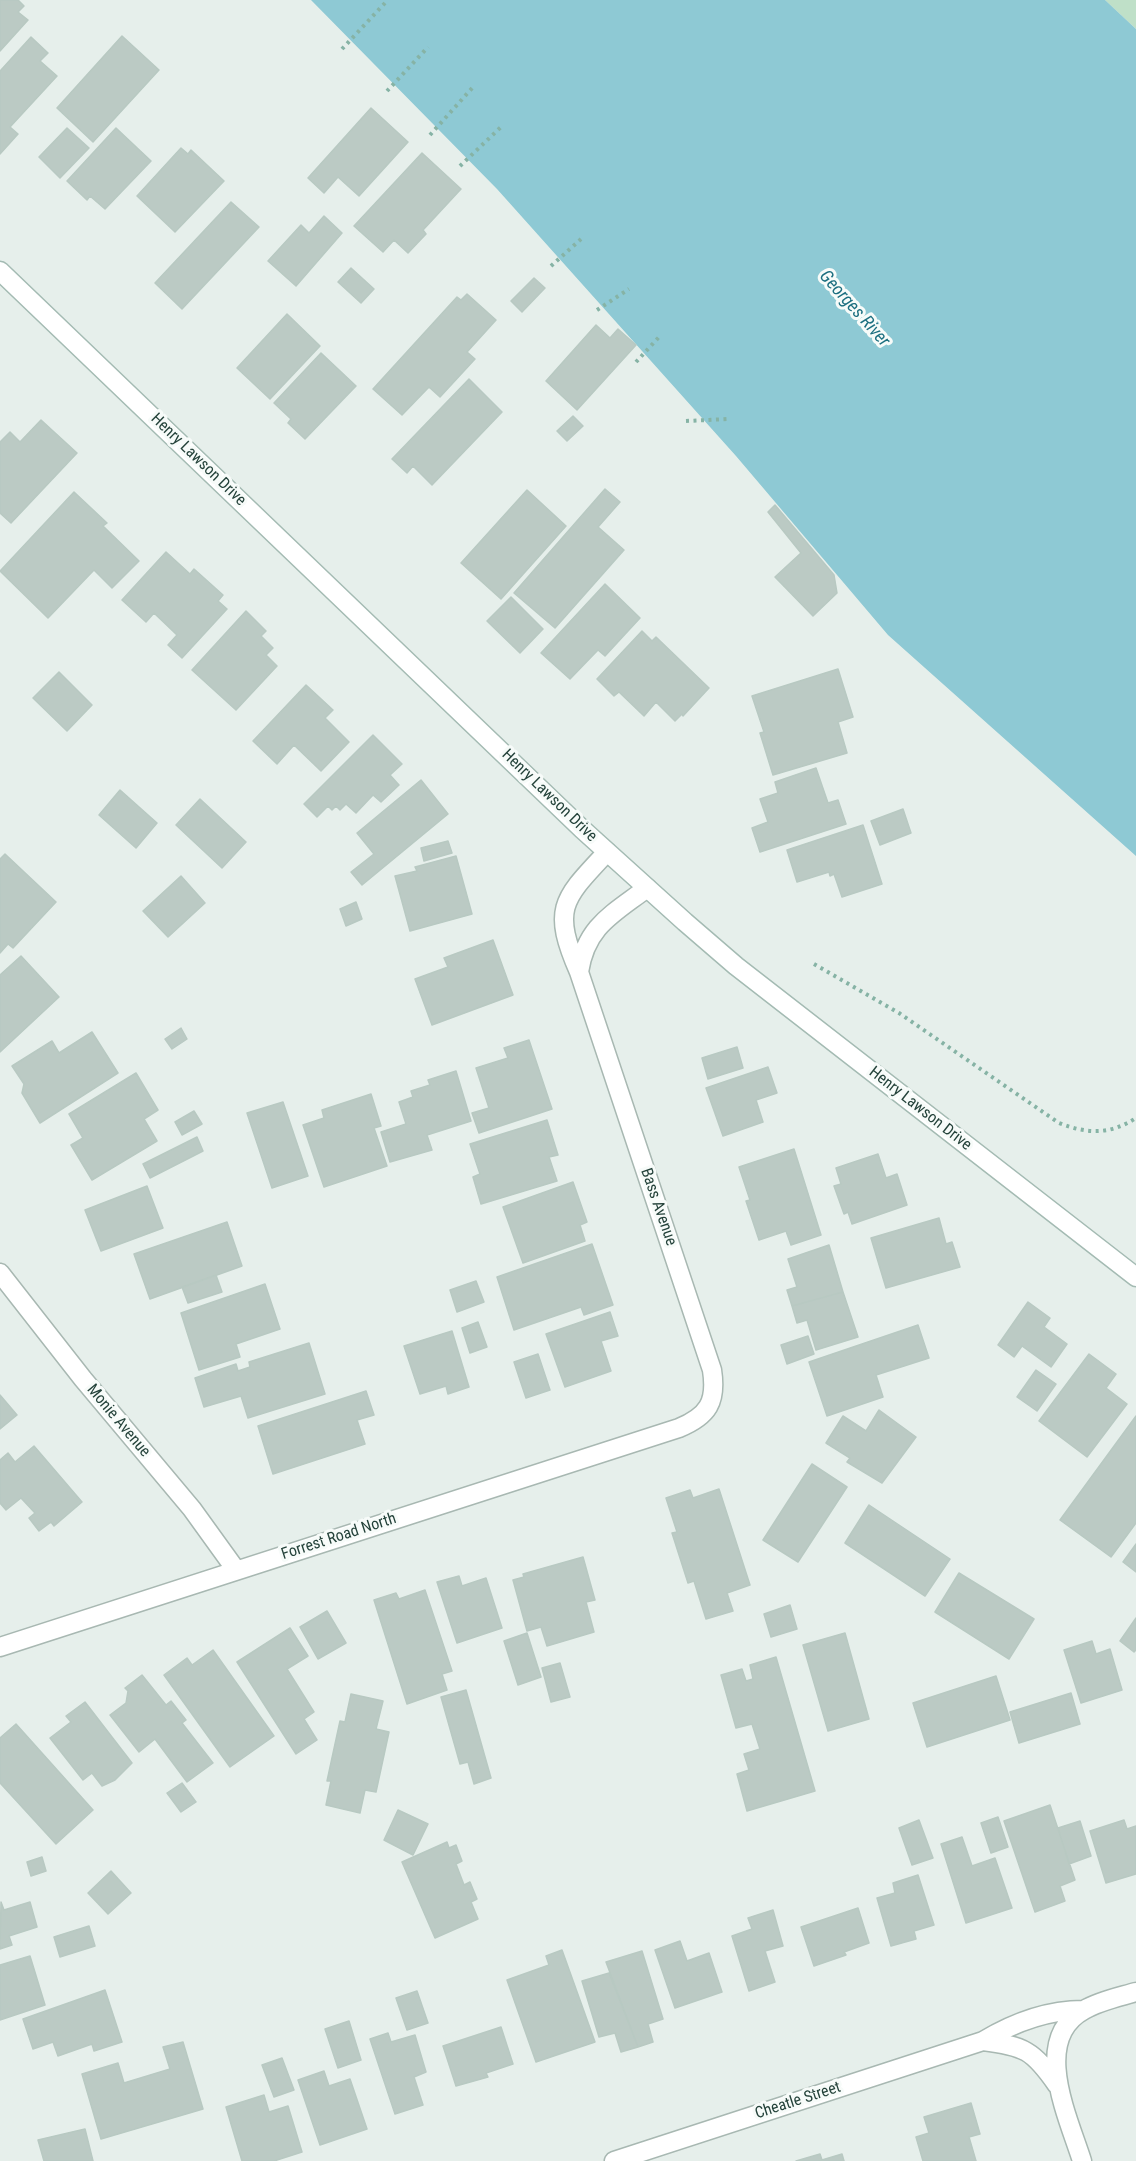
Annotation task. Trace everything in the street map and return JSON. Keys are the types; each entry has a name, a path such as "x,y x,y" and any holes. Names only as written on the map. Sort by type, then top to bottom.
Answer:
{"street":[{"name":"Henry Lawson Drive","path":"0,271 647,888 736,966 1136,1277"},
{"name":"Bass Avenue","path":"607,852 572,890 565,907 563,927 567,945 579,972 712,1370 715,1387 705,1413 694,1422 679,1428"},
{"path":"579,972 581,954 595,930 647,888"},
{"name":"Monie Avenue","path":"0,1273 83,1379 192,1509 236,1570"},
{"name":"Forrest Road North","path":"0,1647 679,1428"},
{"path":"1082,2161 1058,2086 1055,2065 1062,2031 1071,2019 1083,2010 1136,1992"},
{"name":"Cheatle Street","path":"614,2161 983,2041 1001,2030 1042,2016 1062,2010 1083,2010"},
{"path":"983,2041 1010,2044 1028,2051 1043,2064 1058,2086"}],"path":[{"path":"342,49 385,3"},
{"path":"387,91 428,47"},
{"path":"430,135 474,86"},
{"path":"460,166 501,127"},
{"path":"551,266 581,239"},
{"path":"597,310 629,289"},
{"path":"636,362 660,336"},
{"path":"687,421 728,419"},
{"path":"814,964 899,1013 1059,1123 1080,1131 1102,1131 1126,1125 1136,1118"}],"green space":[{"path":"1105,0 1136,0 1136,29"}],"water":[{"name":"Georges River","path":"311,0 1105,0 1136,29 1136,856 888,635 736,456 497,189"}],"building":[{"path":"0,0 18,0 24,6 18,12 28,20 0,51"},
{"path":"122,36 159,70 93,142 57,108"},
{"path":"31,37 48,53 40,61 57,76 10,127 18,134 0,154 0,71"},
{"path":"371,108 408,142 359,196 338,177 324,193 308,178"},
{"path":"67,128 89,148 60,178 39,157"},
{"path":"116,128 151,161 105,209 90,196 87,200 67,181"},
{"path":"181,148 188,154 191,150 224,181 175,232 137,196"},
{"path":"422,153 461,189 423,230 426,234 408,253 394,240 383,252 354,226"},
{"path":"231,202 259,227 182,309 155,283"},
{"path":"324,216 342,233 296,286 268,261 301,225 309,233"},
{"path":"351,268 374,289 361,303 338,282"},
{"path":"534,278 545,288 522,312 511,301"},
{"path":"467,294 496,320 467,352 475,359 440,397 429,387 402,415 373,389 457,297 461,300"},
{"path":"287,314 320,346 270,399 237,368"},
{"path":"596,325 610,338 618,329 636,345 577,410 546,381"},
{"path":"321,353 356,386 305,439 288,423 291,419 274,403"},
{"path":"469,379 502,412 432,485 413,466 407,473 392,459"},
{"path":"573,416 583,426 567,441 557,431"},
{"path":"41,420 77,453 11,523 0,513 0,442 10,432 20,442"},
{"path":"605,489 620,502 598,527 624,550 555,628 514,593"},
{"path":"527,490 566,526 501,599 461,563"},
{"path":"74,492 107,523 103,526 139,561 112,588 94,570 48,618 0,571"},
{"path":"775,505 834,575 837,593 813,616 775,577 801,553 768,512"},
{"path":"166,552 190,574 194,569 223,595 218,601 227,609 182,658 168,645 177,635 154,613 146,622 122,600"},
{"path":"605,584 640,618 605,656 598,650 570,679 541,653"},
{"path":"511,597 543,629 520,653 487,621"},
{"path":"246,611 266,631 261,636 273,648 266,655 277,666 236,710 192,670"},
{"path":"642,631 652,641 656,637 709,688 683,716 682,714 675,721 656,702 644,716 619,692 614,696 597,679"},
{"path":"838,669 853,717 838,722 847,753 773,775 760,733 764,732 752,696"},
{"path":"59,672 92,705 67,731 33,698"},
{"path":"306,685 333,710 325,718 349,742 321,771 294,745 277,764 253,741"},
{"path":"373,735 402,764 390,775 399,785 381,802 373,795 356,813 346,804 340,810 336,806 332,810 328,806 317,817 304,804"},
{"path":"816,768 828,803 838,800 846,824 760,852 752,828 768,822 760,799 778,793 775,782"},
{"path":"421,780 448,814 362,885 351,872 374,854 357,833"},
{"path":"120,790 157,823 136,848 99,815"},
{"path":"200,799 246,842 222,868 176,825"},
{"path":"903,809 911,833 880,845 871,821"},
{"path":"863,825 882,884 842,897 834,874 830,876 829,872 797,882 787,850"},
{"path":"448,841 452,853 424,861 421,848"},
{"path":"5,854 56,902 13,948 8,944 0,953 0,859"},
{"path":"456,856 472,914 410,931 395,876 417,871 415,867"},
{"path":"181,876 205,903 168,937 143,911"},
{"path":"356,902 362,919 346,926 340,909"},
{"path":"493,940 513,995 432,1025 415,979 448,967 444,958"},
{"path":"21,956 59,997 0,1052 0,975"},
{"path":"181,1028 187,1039 172,1049 165,1039"},
{"path":"92,1032 118,1073 40,1123 22,1093 24,1084 12,1066 52,1041 59,1053"},
{"path":"529,1040 552,1109 479,1133 472,1113 489,1108 476,1068 508,1058 504,1048"},
{"path":"737,1047 743,1068 708,1079 702,1058"},
{"path":"768,1067 777,1093 756,1100 763,1122 723,1136 706,1088"},
{"path":"456,1071 471,1121 427,1135 432,1150 390,1162 381,1132 406,1124 399,1102 413,1097 411,1091 430,1085 428,1080"},
{"path":"136,1073 158,1110 144,1119 157,1141 92,1180 71,1145 83,1138 69,1114"},
{"path":"371,1094 381,1126 374,1128 387,1166 324,1187 303,1125 324,1118 322,1110"},
{"path":"283,1102 308,1176 272,1188 247,1113"},
{"path":"194,1111 202,1124 182,1135 175,1122"},
{"path":"547,1120 558,1155 549,1157 557,1181 481,1204 473,1177 480,1174 470,1144"},
{"path":"197,1137 203,1151 150,1178 143,1164"},
{"path":"794,1149 821,1235 791,1245 786,1231 759,1240 746,1201 750,1200 739,1167"},
{"path":"878,1154 886,1178 897,1174 907,1205 852,1224 848,1212 844,1214 834,1186 841,1184 836,1168"},
{"path":"573,1182 587,1222 580,1225 585,1241 523,1263 503,1207"},
{"path":"147,1186 163,1228 101,1251 85,1210"},
{"path":"939,1218 946,1244 952,1242 960,1267 886,1288 871,1238"},
{"path":"227,1222 242,1266 150,1299 134,1254"},
{"path":"592,1244 613,1305 584,1315 581,1307 514,1330 497,1277"},
{"path":"829,1245 843,1292 792,1306 787,1290 797,1287 788,1259"},
{"path":"216,1275 222,1292 188,1303 182,1287"},
{"path":"476,1281 484,1302 457,1312 450,1290"},
{"path":"265,1284 280,1329 236,1344 240,1357 199,1370 181,1313"},
{"path":"843,1292 858,1337 816,1350 807,1320 797,1323 792,1306"},
{"path":"1028,1302 1050,1318 1044,1327 1067,1344 1051,1367 1022,1346 1014,1357 998,1345"},
{"path":"610,1312 618,1336 601,1341 611,1371 565,1387 546,1334"},
{"path":"478,1322 487,1347 470,1353 462,1328"},
{"path":"918,1325 929,1358 876,1375 883,1397 827,1416 809,1362"},
{"path":"452,1331 469,1387 448,1394 446,1386 420,1394 404,1346"},
{"path":"808,1336 814,1354 787,1364 781,1345"},
{"path":"309,1343 325,1394 248,1418 241,1396 204,1407 195,1378 236,1364 238,1371 250,1367 249,1362"},
{"path":"538,1354 550,1390 526,1398 514,1362"},
{"path":"1089,1354 1116,1374 1106,1388 1127,1404 1087,1457 1039,1421"},
{"path":"1036,1370 1056,1384 1037,1411 1017,1397"},
{"path":"366,1391 374,1415 357,1420 365,1444 273,1474 258,1426"},
{"path":"0,1395 17,1415 0,1429"},
{"path":"879,1410 916,1437 882,1483 847,1462 850,1458 826,1443 843,1416 866,1431"},
{"path":"1136,1416 1136,1523 1111,1557 1060,1520"},
{"path":"34,1446 82,1502 54,1526 51,1522 39,1531 29,1518 35,1513 21,1498 6,1510 0,1503 0,1460 8,1453 15,1462"},
{"path":"812,1464 847,1487 798,1562 763,1540"},
{"path":"719,1489 750,1585 727,1593 733,1611 706,1619 694,1581 688,1583 672,1533 677,1532 666,1498 690,1490 693,1498"},
{"path":"869,1505 950,1559 925,1596 845,1543"},
{"path":"1136,1544 1136,1572 1123,1562"},
{"path":"583,1557 595,1600 586,1602 594,1632 547,1646 541,1627 527,1631 513,1580 524,1577 523,1574"},
{"path":"959,1573 1034,1619 1009,1659 935,1612"},
{"path":"459,1576 462,1586 486,1578 502,1628 457,1643 437,1582"},
{"path":"425,1590 452,1671 442,1674 447,1690 407,1704 374,1600 396,1593 399,1599"},
{"path":"790,1605 797,1629 771,1637 764,1614"},
{"path":"327,1611 346,1643 318,1659 300,1627"},
{"path":"1136,1618 1136,1650 1134,1652 1120,1641"},
{"path":"290,1628 308,1656 287,1669 314,1712 304,1719 317,1740 296,1754 237,1662"},
{"path":"527,1633 541,1677 518,1685 504,1641"},
{"path":"845,1633 869,1719 828,1731 803,1645"},
{"path":"1092,1641 1096,1654 1110,1649 1122,1690 1081,1703 1064,1650"},
{"path":"213,1650 274,1736 230,1767 164,1675 187,1658 192,1665"},
{"path":"776,1657 815,1791 747,1811 737,1774 749,1770 744,1754 760,1749 752,1724 736,1728 721,1675 742,1669 746,1681 753,1679 750,1665"},
{"path":"560,1663 570,1697 551,1702 542,1668"},
{"path":"142,1675 166,1705 171,1701 186,1720 182,1723 213,1763 187,1782 155,1739 139,1752 110,1715 126,1703 128,1691 125,1688"},
{"path":"996,1676 1010,1720 927,1747 913,1703"},
{"path":"466,1690 491,1778 474,1784 468,1762 460,1764 441,1697"},
{"path":"1071,1693 1080,1724 1019,1743 1010,1712"},
{"path":"351,1694 383,1701 376,1729 389,1732 376,1792 365,1790 360,1813 326,1805 331,1781 327,1781 340,1721 345,1722"},
{"path":"85,1702 132,1763 115,1780 102,1786 92,1773 83,1780 50,1738 71,1722 66,1716"},
{"path":"16,1724 93,1810 56,1844 0,1783 0,1738"},
{"path":"182,1783 196,1802 181,1812 167,1793"},
{"path":"1050,1805 1075,1880 1060,1886 1065,1901 1035,1912 1004,1821"},
{"path":"398,1810 428,1824 413,1855 384,1840"},
{"path":"998,1817 1008,1847 991,1853 981,1823"},
{"path":"919,1820 933,1858 912,1865 899,1828"},
{"path":"1124,1820 1127,1829 1136,1826 1136,1874 1106,1883 1090,1831"},
{"path":"1080,1821 1091,1856 1069,1864 1058,1828"},
{"path":"962,1837 972,1866 995,1858 1012,1908 966,1923 941,1844"},
{"path":"447,1842 449,1848 456,1845 462,1861 456,1864 464,1885 470,1882 477,1899 471,1902 478,1919 435,1938 402,1862"},
{"path":"42,1857 46,1871 31,1876 27,1862"},
{"path":"111,1871 131,1893 108,1914 88,1893"},
{"path":"918,1875 934,1925 914,1931 916,1939 891,1946 877,1898 895,1893 893,1883"},
{"path":"1,1902 4,1910 30,1902 37,1927 9,1936 12,1945 0,1949"},
{"path":"858,1908 869,1943 844,1952 846,1955 814,1966 801,1927"},
{"path":"773,1910 783,1946 765,1951 775,1982 749,1991 732,1936 752,1929 748,1918"},
{"path":"89,1926 95,1946 60,1957 54,1937"},
{"path":"680,1941 687,1961 709,1953 722,1992 675,2008 655,1950"},
{"path":"562,1950 595,2042 536,2062 507,1980 549,1965 546,1956"},
{"path":"642,1951 663,2019 648,2024 653,2042 638,2047 606,1962"},
{"path":"30,1956 45,2005 0,2020 0,1965"},
{"path":"609,1973 638,2047 621,2052 615,2033 599,2037 582,1981"},
{"path":"105,1990 122,2042 94,2051 92,2044 58,2056 53,2042 33,2049 23,2019"},
{"path":"417,1991 428,2023 407,2030 396,1998"},
{"path":"349,2021 361,2060 338,2068 325,2029"},
{"path":"501,2027 513,2064 486,2073 488,2077 456,2086 443,2046"},
{"path":"388,2033 391,2042 415,2035 426,2072 414,2077 423,2105 395,2114 370,2039"},
{"path":"183,2042 203,2109 101,2139 82,2074 118,2063 124,2083 170,2069 163,2047"},
{"path":"282,2058 294,2090 274,2097 262,2065"},
{"path":"324,2071 329,2086 350,2079 367,2129 320,2145 298,2080"},
{"path":"264,2095 269,2112 288,2106 302,2152 274,2161 242,2161 226,2107"},
{"path":"971,2103 980,2134 969,2137 976,2161 923,2161 916,2137 929,2133 924,2117"},
{"path":"85,2129 93,2161 44,2161 38,2140"},
{"path":"820,2154 822,2160 842,2154 844,2161 796,2161"}]}
